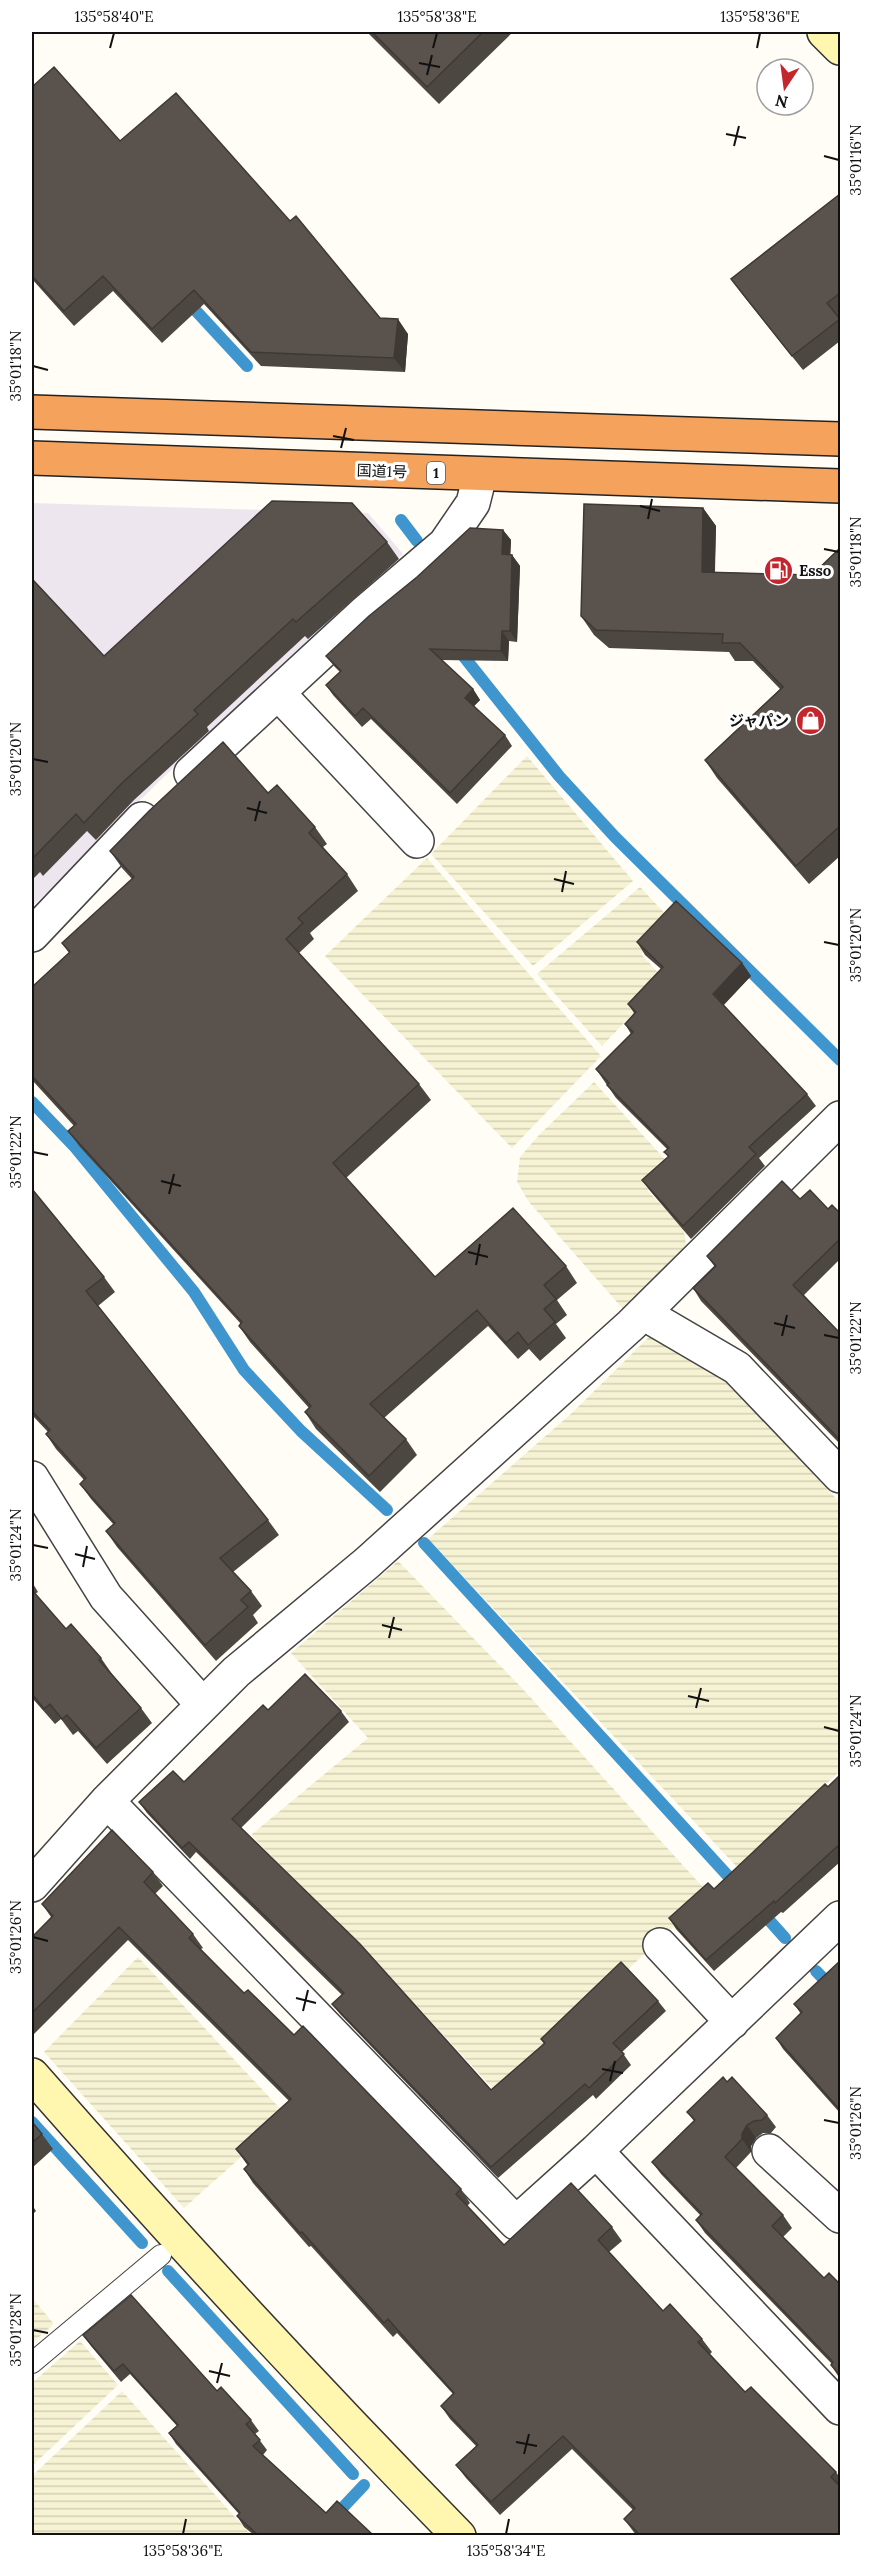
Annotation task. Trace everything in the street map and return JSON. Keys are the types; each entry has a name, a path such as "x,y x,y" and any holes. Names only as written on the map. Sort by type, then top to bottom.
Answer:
{"highway":[{"path":"32,412 840,439"},
{"name":"国道1号","path":"32,458 840,486"}],"street":[{"path":"824,32 840,48"},
{"path":"32,935 169,793 364,613 445,544 473,503 480,475"},
{"path":"278,693 417,841"},
{"path":"32,1885 107,1801 236,1672 367,1563 643,1313 840,1118"},
{"path":"643,1313 737,1368 840,1476"},
{"path":"32,1478 106,1597 203,1705"},
{"path":"107,1801 516,2223 596,2151 840,1918"},
{"path":"660,1945 732,2022"},
{"path":"32,2075 186,2250 376,2451 459,2535"},
{"path":"596,2151 840,2408"},
{"path":"769,2151 840,2216"}],"lane":[{"path":"32,2363 133,2278"}],"shaded area":[{"path":"32,503 368,513 403,554 188,753 32,907"},
{"path":"527,756 633,881 533,966 431,854"},
{"path":"427,858 601,1056 512,1148 325,956"},
{"path":"640,887 672,921 641,954 665,980 602,1046 537,974"},
{"path":"594,1082 673,1168 648,1191 683,1228 685,1237 686,1245 623,1309 529,1202 517,1182 520,1157 539,1135"},
{"path":"652,1334 735,1384 744,1398 840,1503 840,1771 737,1867 428,1539 573,1412"},
{"path":"398,1561 521,1687 709,1894 496,2092 391,1978 251,1835 368,1738 291,1653"},
{"path":"138,1957 287,2116 184,2208 44,2052"},
{"path":"32,2298 54,2324 32,2343"},
{"path":"80,2341 118,2385 32,2466 32,2383"},
{"path":"122,2391 251,2535 32,2535 33,2475"}],"building":[{"path":"372,32 483,32 427,87"},
{"path":"54,67 120,141 176,93 290,221 296,216 380,318 398,319 394,358 251,352 194,290 152,329 103,276 64,311 32,276 32,87"},
{"path":"840,194 840,293 827,303 840,319 792,356 731,279"},
{"path":"272,501 352,503 387,542 296,622 293,619 194,710 198,714 122,783 84,823 76,814 32,859 32,579 104,656"},
{"path":"584,504 703,508 702,572 812,575 840,548 840,826 796,866 705,760 783,687 740,643 722,643 723,634 596,630 581,616"},
{"path":"470,528 503,530 502,554 512,555 510,631 502,631 501,651 430,649 473,689 465,698 505,735 450,793 363,708 355,716 326,685 341,671 326,656"},
{"path":"223,742 268,793 277,785 315,827 309,833 347,874 298,918 303,923 286,939 419,1084 333,1163 435,1277 513,1208 566,1266 544,1285 556,1299 544,1309 555,1322 528,1345 518,1332 506,1343 477,1310 370,1404 406,1439 369,1476 305,1412 311,1406 239,1326 242,1322 68,1131 76,1124 32,1076 32,987 70,952 62,943 134,877 110,851"},
{"path":"676,901 742,963 713,994 807,1094 749,1147 756,1154 683,1226 642,1180 669,1156 664,1152 669,1148 607,1085 609,1083 596,1069 633,1032 625,1024 636,1012 628,1004 663,967 637,942"},
{"path":"782,1181 800,1199 810,1190 828,1209 832,1205 840,1213 840,1239 793,1285 840,1333 840,1440 693,1288 716,1266 707,1256"},
{"path":"32,1189 104,1277 86,1291 268,1520 220,1558 251,1591 241,1600 248,1607 205,1645 106,1531 115,1523 80,1484 86,1478 46,1434 50,1430 32,1411"},
{"path":"32,1590 66,1629 71,1624 141,1708 96,1748 67,1715 62,1719 50,1704 44,1709 32,1694"},
{"path":"305,1674 341,1711 232,1819 360,1944 491,2090 545,2043 541,2039 621,1962 658,2001 613,2043 624,2054 589,2088 585,2084 491,2167 332,2004 344,1993 189,1842 182,1848 139,1802 173,1771 184,1782 263,1705 268,1710"},
{"path":"840,1775 840,1844 775,1903 774,1901 706,1960 669,1918 708,1883 714,1889 825,1784 828,1787"},
{"path":"112,1830 153,1872 144,1882 193,1934 189,1938 244,1993 248,1990 294,2035 303,2026 461,2189 456,2194 504,2245 571,2183 612,2227 598,2240 663,2311 670,2304 702,2339 698,2342 745,2392 751,2387 836,2472 831,2477 840,2486 840,2535 636,2535 638,2533 624,2519 635,2508 563,2436 491,2502 456,2465 478,2445 441,2406 454,2393 388,2319 384,2323 244,2169 249,2164 236,2149 291,2099 119,1927 32,2013 32,1937 53,1916 42,1904"},
{"path":"840,1961 840,2110 776,2038 802,2012 794,2004"},
{"path":"723,2077 727,2082 732,2077 767,2115 762,2120 747,2125 742,2139 725,2157 783,2215 772,2226 824,2278 829,2273 840,2284 840,2375 831,2365 833,2362 696,2220 702,2214 652,2162 695,2120 687,2112"},
{"path":"32,2122 42,2134 32,2143"},
{"path":"131,2295 217,2391 221,2387 251,2420 246,2424 260,2440 253,2446 326,2513 337,2501 373,2535 258,2535 237,2516 240,2513 169,2433 178,2425 123,2364 114,2371 83,2335"}],"waterway":[{"path":"185,299 247,366"},
{"path":"401,520 417,541"},
{"path":"457,648 559,776 615,837 840,1060"},
{"path":"32,1102 74,1146 194,1292 244,1370 301,1431 387,1510"},
{"path":"424,1543 739,1888"},
{"path":"759,1909 785,1938"},
{"path":"816,1971 840,1996"},
{"path":"32,2122 142,2243"},
{"path":"168,2271 353,2474"},
{"path":"316,2536 364,2485"}],"place":[{"name":"Esso","path":"778,570"},
{"name":"ジャパン","path":"810,720"}]}
